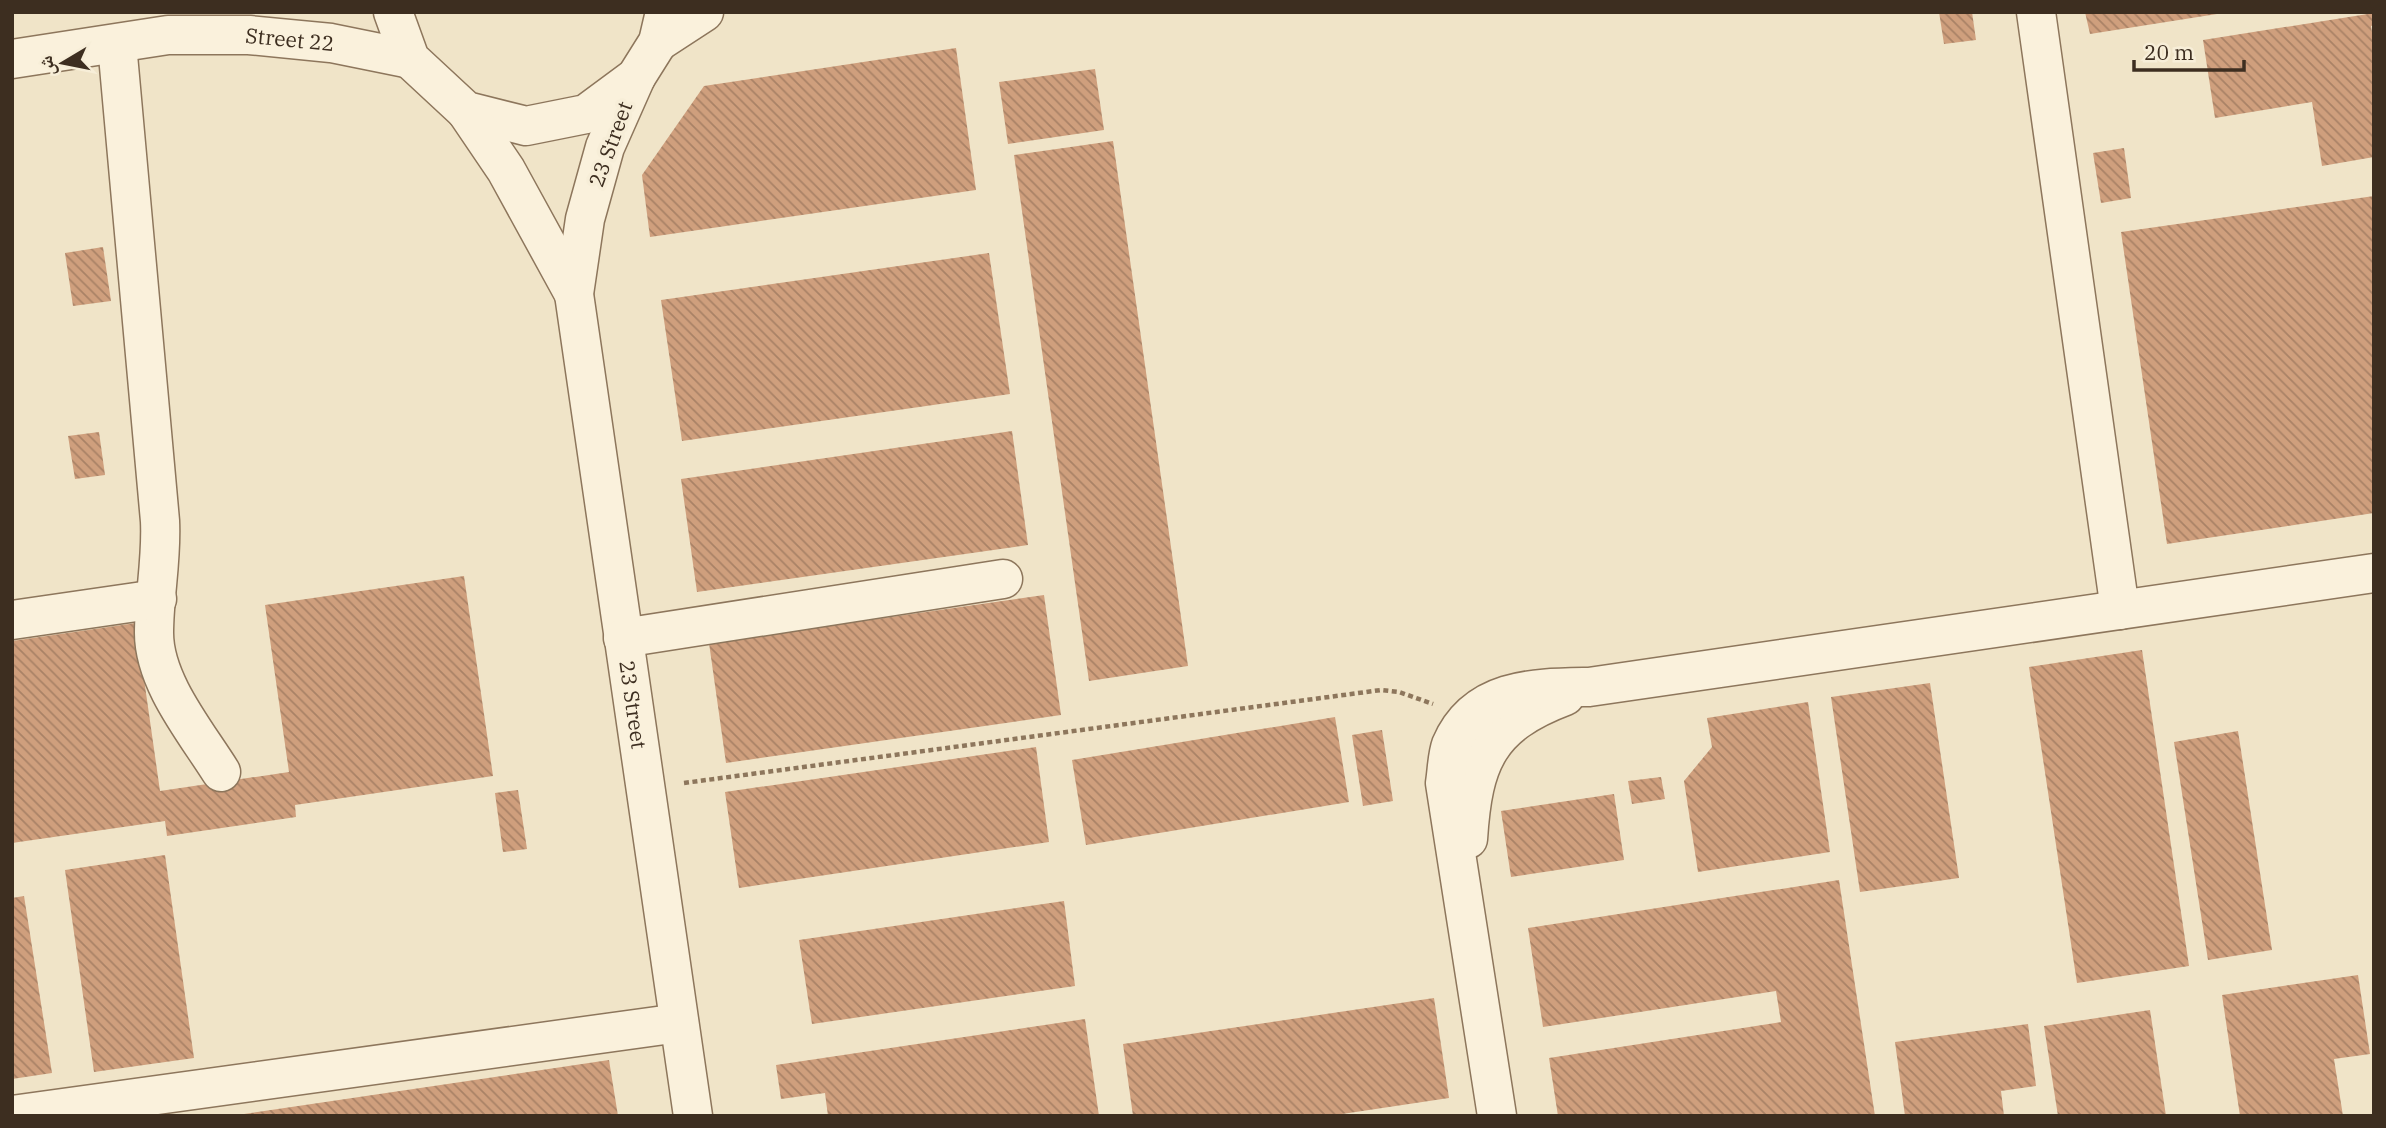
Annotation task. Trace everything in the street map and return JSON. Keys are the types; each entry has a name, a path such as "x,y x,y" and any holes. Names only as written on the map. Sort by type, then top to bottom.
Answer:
{"street":[{"name":"Street 22","path":"12,59 168,35 236,12"},
{"path":"393,12 410,59 466,111 526,126 586,114 636,77 661,27 704,12"},
{"path":"2036,12 2120,610"},
{"name":"Street 22","path":"168,35 249,34 331,43 410,59"},
{"path":"117,44 162,547 154,635 162,670 221,772"},
{"name":"23 Street","path":"636,77 605,147 585,219 574,294 693,1116"},
{"name":"23 Street","path":"466,111 542,231 574,294"},
{"path":"1497,1116 1446,783 1450,747 1468,717 1497,697 1532,688 1589,687 2374,573"},
{"path":"623,638 1003,579"},
{"path":"12,620 157,599"},
{"path":"1464,894 1474,780 1488,750 1510,724 1538,706 1589,687"},
{"path":"12,1115 679,1023"}],"path":[{"path":"645,789 1381,690 1399,692 1468,717"}],"building":[{"path":"1939,12 1972,12 1976,40 1944,44"},
{"path":"2085,12 2217,12 2217,14 2090,34"},
{"path":"2374,13 2374,25 2371,26 2374,44 2374,157 2322,166 2312,102 2215,118 2203,40"},
{"path":"956,48 976,190 650,237 642,175 704,86"},
{"path":"1095,69 1104,130 1008,144 999,82"},
{"path":"1113,141 1188,666 1089,681 1014,155"},
{"path":"2124,148 2131,198 2101,203 2093,153"},
{"path":"2374,196 2374,513 2167,544 2121,232"},
{"path":"103,247 111,301 73,306 65,253"},
{"path":"989,253 1010,394 682,441 661,300"},
{"path":"1012,431 1028,545 697,592 681,479"},
{"path":"99,432 105,475 75,479 68,436"},
{"path":"464,576 493,776 295,805 296,817 167,836 165,821 12,843 12,641 136,623 160,791 289,772 265,605"},
{"path":"1044,595 1061,715 726,763 709,643"},
{"path":"2142,650 2189,966 2077,983 2029,667"},
{"path":"1930,683 1959,878 1860,892 1831,697"},
{"path":"1808,702 1830,852 1698,872 1684,781 1712,747 1707,718"},
{"path":"1335,717 1349,802 1086,845 1072,760"},
{"path":"1382,730 1393,801 1363,806 1352,735"},
{"path":"2238,731 2272,950 2208,960 2174,742"},
{"path":"1036,747 1049,842 739,888 725,792"},
{"path":"1661,777 1665,799 1632,804 1628,781"},
{"path":"518,790 527,849 503,852 495,793"},
{"path":"1614,794 1624,860 1511,877 1501,811"},
{"path":"165,855 194,1058 94,1072 65,870"},
{"path":"1839,880 1875,1116 1558,1116 1549,1058 1781,1022 1776,991 1543,1027 1528,928"},
{"path":"24,896 52,1073 12,1079 12,898"},
{"path":"1064,901 1075,986 812,1024 799,940"},
{"path":"2358,975 2370,1054 2334,1059 2343,1116 2240,1116 2222,995"},
{"path":"1434,998 1449,1098 1329,1116 1133,1116 1123,1044"},
{"path":"2150,1010 2166,1116 2058,1116 2044,1026"},
{"path":"1085,1019 1099,1116 828,1116 825,1093 781,1099 776,1065"},
{"path":"2028,1024 2036,1086 2001,1091 2004,1116 1905,1116 1895,1042"},
{"path":"609,1060 618,1116 244,1116 244,1114"}]}
